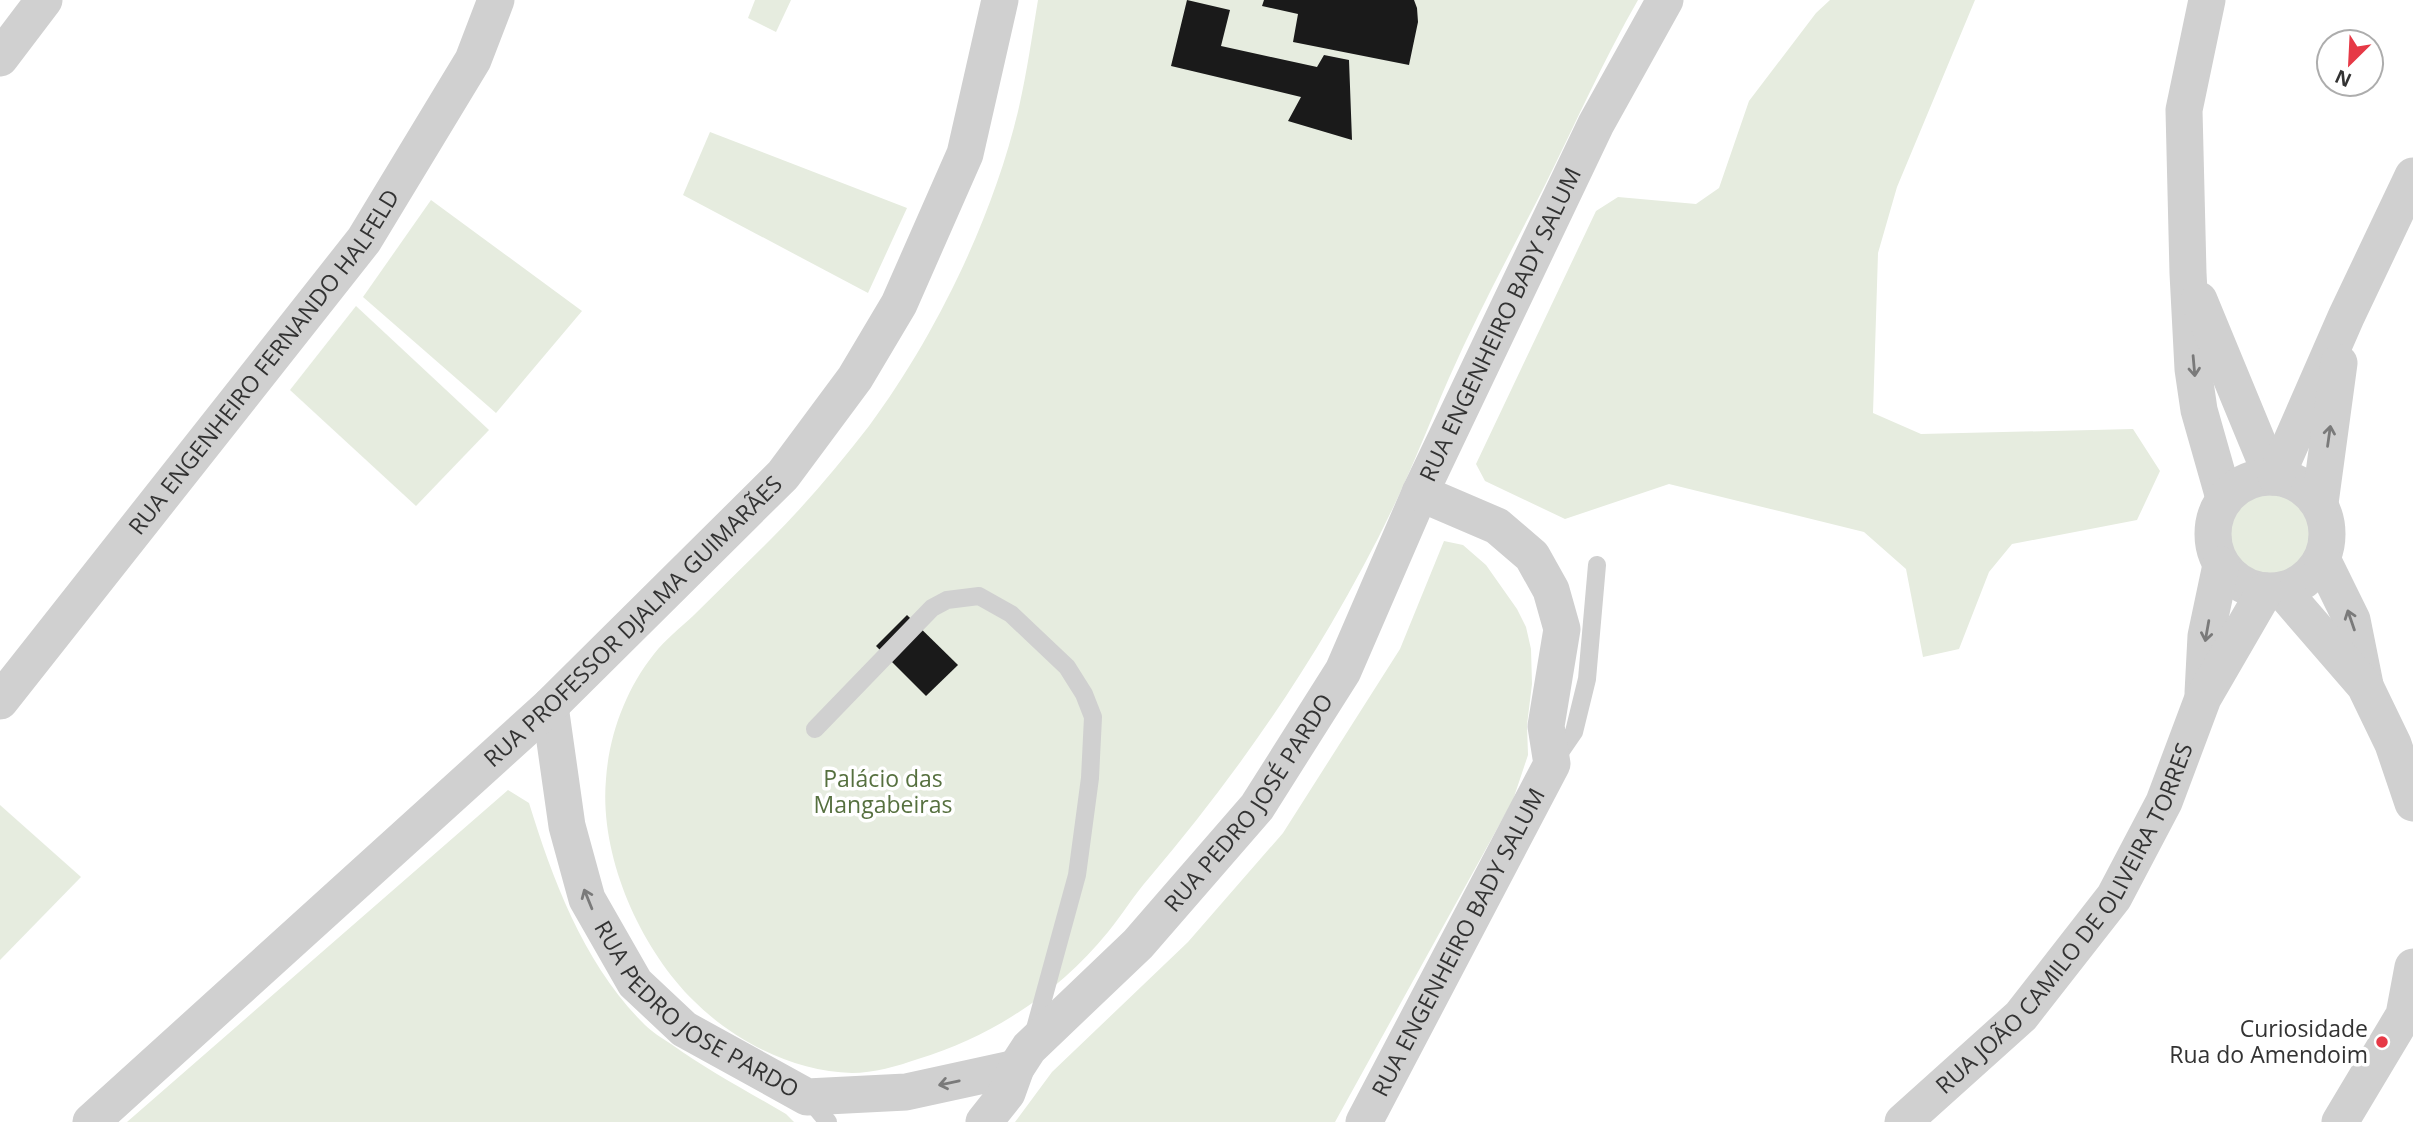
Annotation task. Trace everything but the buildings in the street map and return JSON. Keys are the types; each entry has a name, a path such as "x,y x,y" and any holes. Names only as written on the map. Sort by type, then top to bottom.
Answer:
{"street":[{"path":"0,58 44,0"},
{"name":"RUA ENGENHEIRO FERNANDO HALFELD","path":"0,701 364,240 473,60 496,0"},
{"name":"RUA PROFESSOR DJALMA GUIMARÃES","path":"91,1122 550,706 783,475 855,378 899,304 965,155 1000,0"},
{"name":"RUA ENGENHEIRO BADY SALUM","path":"1364,1122 1552,764 1546,726 1562,629 1551,590 1532,556 1497,526 1420,493 1596,124 1665,0"},
{"path":"2207,0 2184,110 2188,273 2193,369 2199,410 2224,498"},
{"path":"2274,477 2413,176"},
{"path":"2188,273 2274,477"},
{"path":"2319,503 2346,317"},
{"path":"2274,477 2290,479 2307,489 2319,503 2327,521 2328,540 2322,559 2312,574 2299,584 2274,591 2248,587 2232,578 2221,565 2214,549 2212,531 2224,498 2237,486 2253,478 2274,477"},
{"name":"RUA PEDRO JOSÉ PARDO","path":"1023,1058 1138,944 1257,807 1343,671 1420,493"},
{"path":"2322,559 2352,620 2365,686 2393,744 2413,803"},
{"name":"RUA JOÃO CAMILO DE OLIVEIRA TORRES","path":"2203,698 2206,636 2221,565"},
{"path":"2274,591 2365,686"},
{"name":"RUA JOÃO CAMILO DE OLIVEIRA TORRES","path":"1903,1122 2021,1016 2114,897 2164,802 2203,698 2250,619 2274,591"},
{"name":"RUA PEDRO JOSE PARDO","path":"550,706 567,826 587,899 635,983 684,1029 818,1110 906,1092 1023,1058"},
{"path":"2340,1122 2404,1015 2413,967"},
{"path":"984,1122 1007,1093 1023,1058"}],"lane":[{"name":"RUA ENGENHEIRO BADY SALUM","path":"1552,764 1574,732 1587,679 1597,565"},
{"path":"815,729 932,608 947,600 979,596 1011,614 1066,667 1084,694 1093,717 1090,778 1077,875 1023,1058"}],"green space":[{"path":"755,0 791,0 776,32 748,18"},
{"name":"Palácio das Mangabeiras","path":"1038,0 1638,0 1472,329 1398,497 1366,561 1290,690 1199,817 1089,954 1046,993 1022,1010 972,1038 894,1067 852,1073 808,1067 766,1052 727,1029 694,1001 656,955 627,899 609,839 606,779 611,746 627,697 654,654 771,539 822,484 869,426 917,354 959,274 994,190 1019,107"},
{"path":"1830,0 1975,0 1897,187 1878,253 1873,413 1921,434 2133,429 2160,471 2137,520 2012,544 1989,572 1959,649 1923,657 1906,569 1864,532 1669,484 1565,519 1485,481 1476,464 1596,211 1618,197 1696,204 1719,188 1749,101 1816,13"},
{"path":"710,132 907,208 868,293 683,195"},
{"path":"431,200 582,311 496,413 363,297"},
{"path":"356,306 489,430 416,506 290,390"},
{"path":"2270,491 2287,494 2301,503 2310,517 2313,534 2310,551 2301,565 2287,574 2270,577 2253,574 2239,565 2230,551 2227,534 2230,517 2239,503 2253,494"},
{"path":"1444,541 1463,545 1486,565 1517,609 1526,627 1531,649 1532,684 1527,725 1528,755 1513,800 1335,1122 1015,1122 1052,1072 1188,942 1283,833 1400,649"},
{"path":"508,790 529,803 573,921 605,976 624,1002 657,1035 713,1072 786,1114 794,1122 127,1122"},
{"path":"0,805 81,877 0,960"}],"place":[{"name":"Curiosidade Rua do Amendoim","path":"2382,1042"}]}
